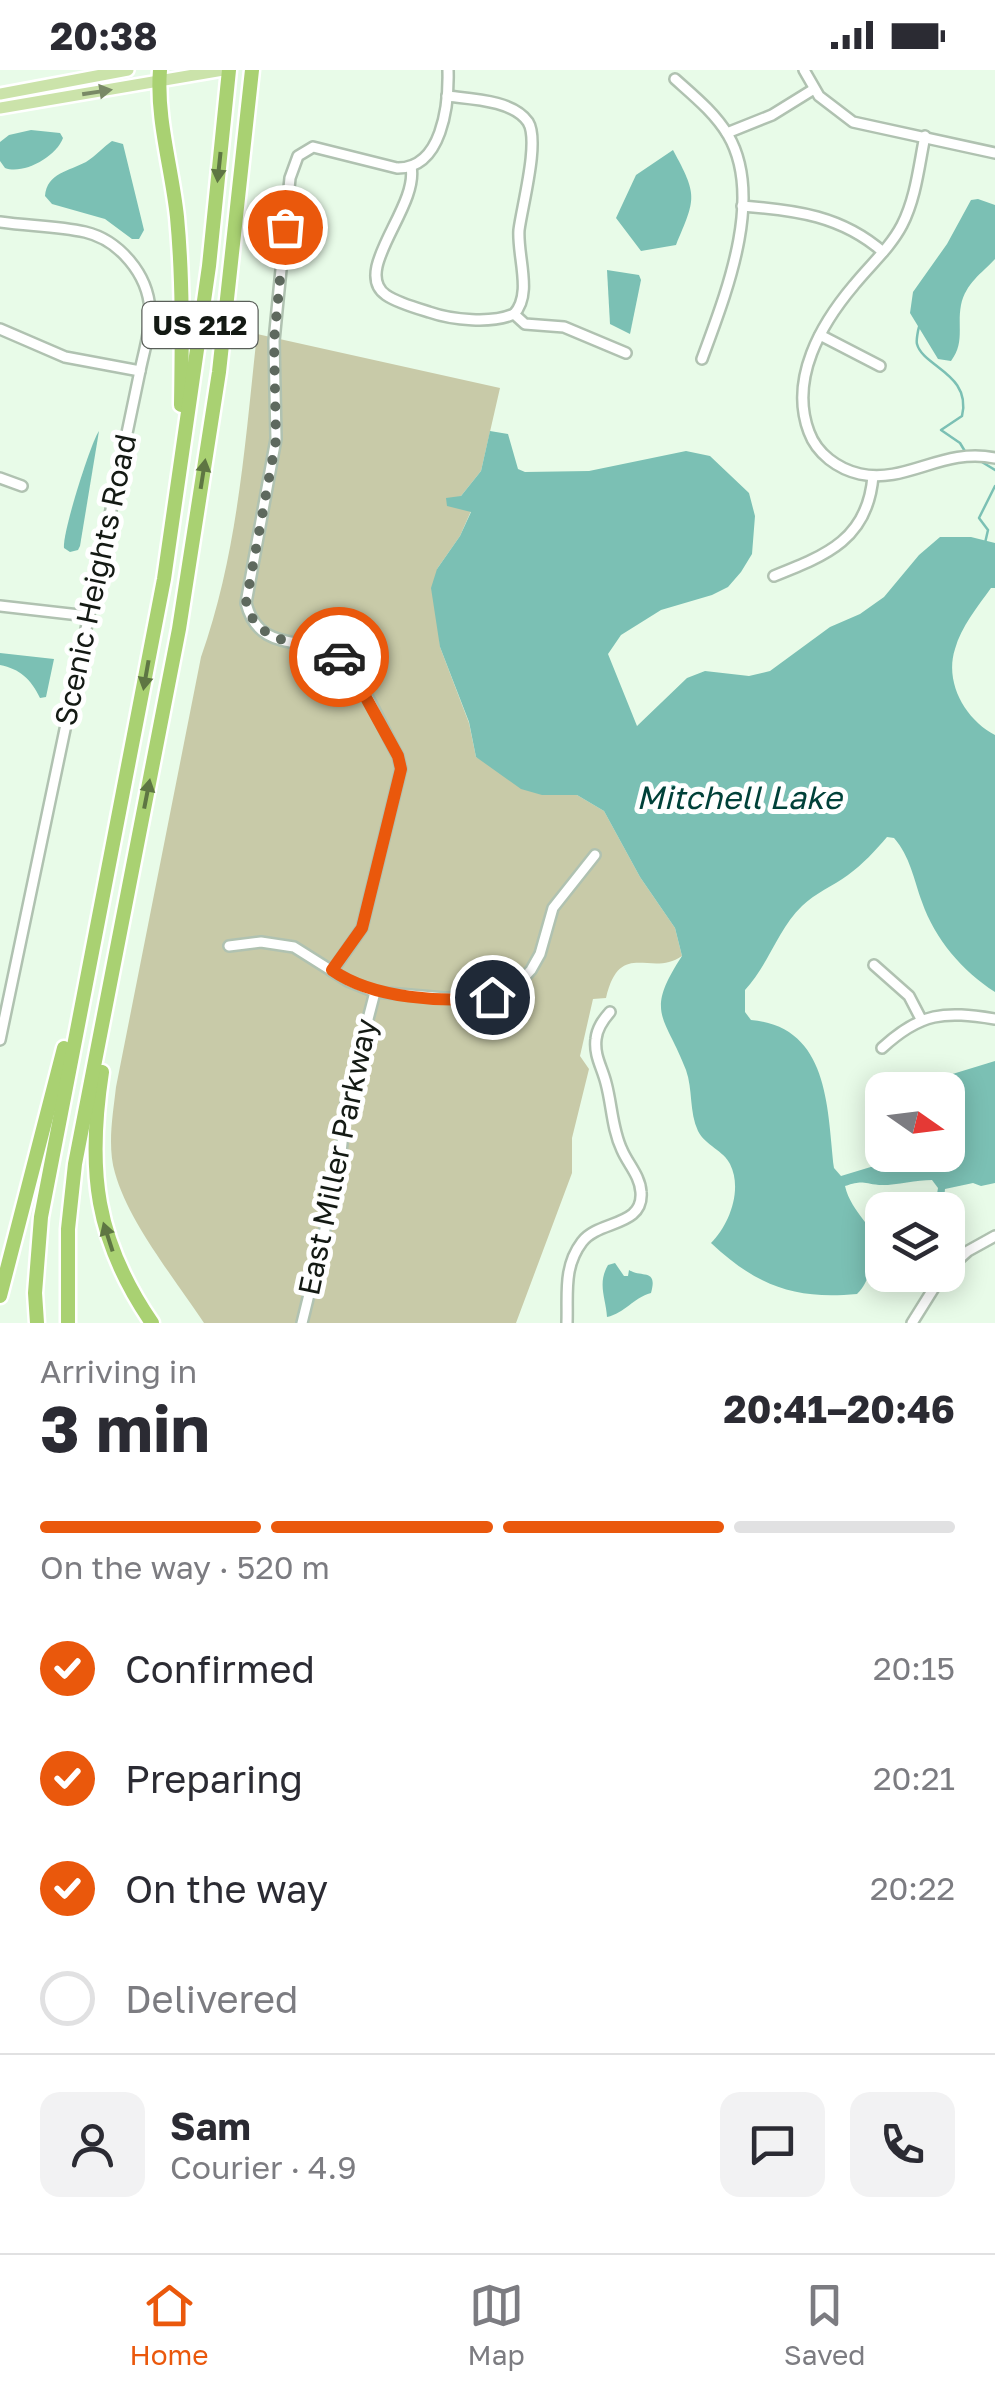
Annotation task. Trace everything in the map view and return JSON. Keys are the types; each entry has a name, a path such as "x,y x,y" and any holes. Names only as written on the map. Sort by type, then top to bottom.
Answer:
{"highway":[{"name":"US 212","path":"37,1323 35,1293 41,1217 164,580 208,266 226,70"},
{"name":"US 212","path":"68,1323 68,1228 75,1164 179,629 243,220 256,70"},
{"path":"160,76 176,216 182,316 181,415 164,580"},
{"path":"0,1296 105,888"},
{"path":"129,890 126,935 94,1123 94,1156 103,1223 112,1249 152,1323"}],"main road":[{"path":"0,94 128,70"},
{"path":"0,108 160,76 226,70"}],"street":[{"path":"332,970 362,928 400,783 400,763 347,664 332,654 266,634 251,617 246,589 276,440 274,341 292,165 305,151 322,147 397,168 411,168 423,162 430,154 447,96 448,70"},
{"path":"804,70 828,105 853,122 995,153"},
{"path":"675,78 727,132 741,167 742,206 732,270 702,359"},
{"path":"727,132 772,115 814,89"},
{"path":"411,168 410,192 394,232 375,263 379,289 394,299 443,316 500,319 514,314 523,295 519,239 532,142 530,126 510,109 447,96"},
{"path":"925,136 908,209 883,252 840,302 808,364 804,402 810,434 834,464 873,476 898,474 954,456 995,458"},
{"path":"742,206 799,211 828,219 858,232 883,252"},
{"name":"Scenic Heights Road","path":"0,222 90,233 122,252 140,274 149,301 140,371 0,1040"},
{"path":"514,314 525,324 564,327 626,353"},
{"path":"0,328 65,357 140,371"},
{"path":"820,335 880,366"},
{"path":"774,576 828,553 854,531 868,508 873,476"},
{"path":"0,478 22,486"},
{"path":"0,606 88,616"},
{"path":"229,946 251,942 282,944 306,952 348,981 374,992 481,998 510,990 536,963 554,908 595,855"},
{"path":"874,965 909,996 921,1019"},
{"name":"East Miller Parkway","path":"302,1323 336,1184 346,1104 374,992"},
{"path":"567,1323 568,1274 580,1245 591,1232 626,1220 639,1206 642,1196 638,1178 617,1137 596,1054 598,1031 610,1012"},
{"path":"882,1048 921,1019 950,1014 995,1019"},
{"path":"965,1255 995,1236"},
{"path":"912,1323 931,1292"}],"green space":[{"path":"257,334 500,388 481,471 461,496 471,511 460,536 437,569 440,647 469,723 476,757 557,795 577,795 604,811 640,877 675,928 682,956 670,962 628,964 619,969 606,998 593,999 580,1056 589,1069 572,1138 572,1173 516,1323 204,1323 142,1231 115,1173 111,1141 116,1087 201,657 232,538"}],"water":[{"path":"31,130 60,133 63,138 54,152 38,163 21,169 5,168 0,161 0,142 9,135"},
{"path":"112,141 123,144 144,230 139,239 132,239 105,219 52,204 45,196 54,178 86,162"},
{"path":"673,150 690,188 687,217 676,245 641,251 616,218 636,175"},
{"path":"971,200 995,205 995,259 963,297 955,354 951,361 938,359 910,313 913,292 947,244"},
{"path":"607,270 639,275 641,280 630,334 610,324"},
{"path":"99,431 80,546 70,552 64,548 68,525"},
{"name":"Mitchell Lake","path":"490,431 508,434 518,469 525,472 589,471 686,451 710,456 749,493 755,516 752,554 728,587 661,610 621,635 608,654 637,726 687,678 705,671 749,676 770,671 830,627 860,614 884,597 919,555 940,537 971,537 995,543 995,588 991,588 966,625 952,662 960,699 975,720 995,735 995,992 971,974 942,941 928,916 904,852 894,838 887,837 853,871 802,906 745,990 745,1012 751,1020 777,1026 796,1038 810,1054 825,1097 834,1168 841,1176 865,1169 865,1172 965,1172 965,1072 959,1072 995,1061 995,1183 973,1183 945,1192 937,1192 932,1180 845,1186 865,1223 865,1282 857,1294 814,1295 778,1287 744,1270 711,1243 732,1206 734,1174 727,1159 698,1131 686,1070 662,1014 664,991 682,956 675,928 640,877 604,811 577,795 542,795 521,789 476,757 469,722 440,647 431,588 437,569 471,512 447,506 446,498 461,496 481,471"},
{"path":"0,653 54,659 46,697 40,698 19,672 0,665"},
{"path":"615,1263 624,1276 628,1276 629,1270 648,1275 653,1285 651,1293 607,1317 603,1278 608,1265"}],"waterway":[{"path":"919,327 917,343 921,352 960,390 962,416 941,430 960,443 966,453"},
{"path":"977,459 995,470"},
{"path":"985,543 988,530 979,518 995,486"}],"way so far":[{"path":"285,227 274,341 276,440 246,603 251,617 266,634 339,657"}],"route":[{"path":"339,657 353,674 398,756 401,769 362,928 332,970 374,992 492,997"}]}
